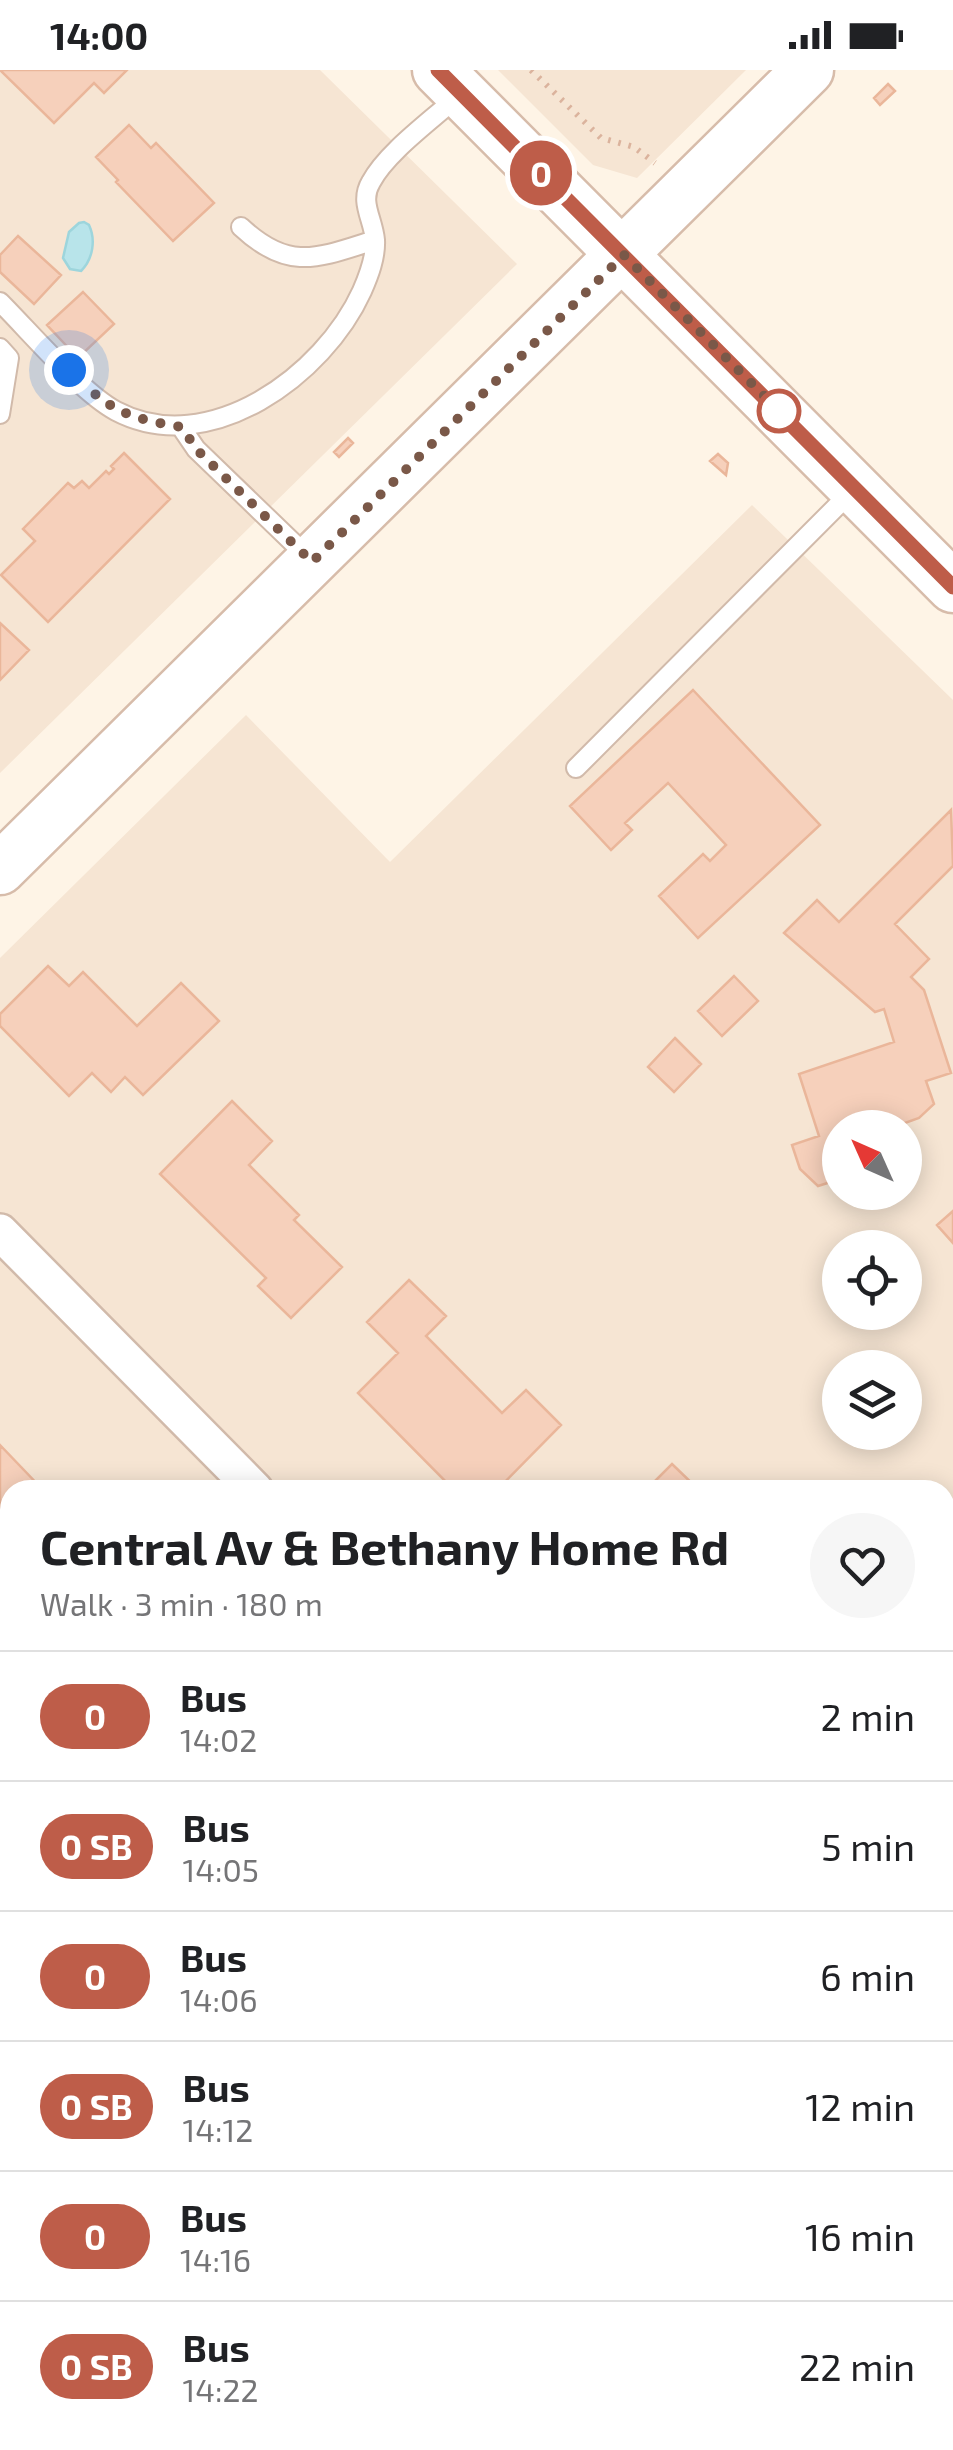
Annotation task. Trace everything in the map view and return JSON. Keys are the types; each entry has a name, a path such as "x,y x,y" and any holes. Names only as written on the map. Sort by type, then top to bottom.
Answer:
{"main road":[{"path":"3,860 312,562 808,70"},
{"path":"450,82 953,587"}],"street":[{"path":"0,1232 245,1480"}],"lane":[{"path":"0,302 92,393 116,411 144,421 182,427 227,417 286,383 334,336 362,291 373,262 375,240 364,195 373,177 450,82"},
{"path":"241,227 260,245 282,256 334,253 375,240"},
{"path":"0,348 10,358 0,414"},
{"path":"182,427 196,449 312,562"},
{"path":"576,768 855,488"}],"path":[{"path":"531,70 601,138 634,147 650,159"}],"shaded area":[{"path":"0,70 320,70 517,264 0,773"},
{"path":"498,70 746,70 637,178 593,165"},
{"path":"752,505 953,700 953,1480 0,1480 0,958 246,715 390,862"}],"water":[{"path":"84,222 89,225 93,243 81,271 70,269 63,258 69,232"}],"building":[{"path":"0,70 127,70 104,93 94,83 54,123"},
{"path":"888,84 895,91 880,105 874,98"},
{"path":"129,125 151,148 156,143 214,203 173,241 96,157"},
{"path":"18,236 61,275 34,304 0,272 0,255"},
{"path":"83,292 114,324 78,358 47,325"},
{"path":"348,438 353,443 339,457 334,452"},
{"path":"124,453 170,499 48,622 1,575 35,541 23,529 68,483 74,488 82,481 89,488 106,471 109,474 114,469 111,466"},
{"path":"718,454 728,463 726,475 710,461"},
{"path":"0,623 29,650 0,680"},
{"path":"693,690 820,825 698,938 659,896 703,854 710,861 726,845 668,783 625,823 632,830 611,850 570,806"},
{"path":"951,810 953,866 895,924 929,959 911,977 924,990 951,1073 926,1081 934,1104 922,1115 922,1110 822,1110 822,1185 818,1186 800,1169 792,1145 819,1136 799,1074 894,1042 884,1009 875,1012 784,933 817,900 839,922"},
{"path":"48,966 69,986 83,972 137,1026 181,983 219,1021 143,1095 125,1077 111,1092 92,1073 69,1096 0,1026 0,1014"},
{"path":"734,976 758,1001 722,1036 698,1011"},
{"path":"675,1038 701,1064 674,1092 648,1067"},
{"path":"232,1101 272,1141 249,1165 299,1215 294,1220 342,1267 291,1318 258,1286 266,1278 160,1174"},
{"path":"953,1211 953,1243 937,1225"},
{"path":"409,1280 446,1316 426,1336 502,1413 526,1390 561,1425 507,1480 444,1480 358,1393 398,1353 367,1322"},
{"path":"0,1445 33,1480 0,1480"},
{"path":"672,1464 689,1480 656,1480"}],"bus line":[{"name":"0","path":"438,70 953,587"}],"route":[{"path":"69,370 116,411 144,421 182,427 196,449 312,562 624,255 779,411"}]}
